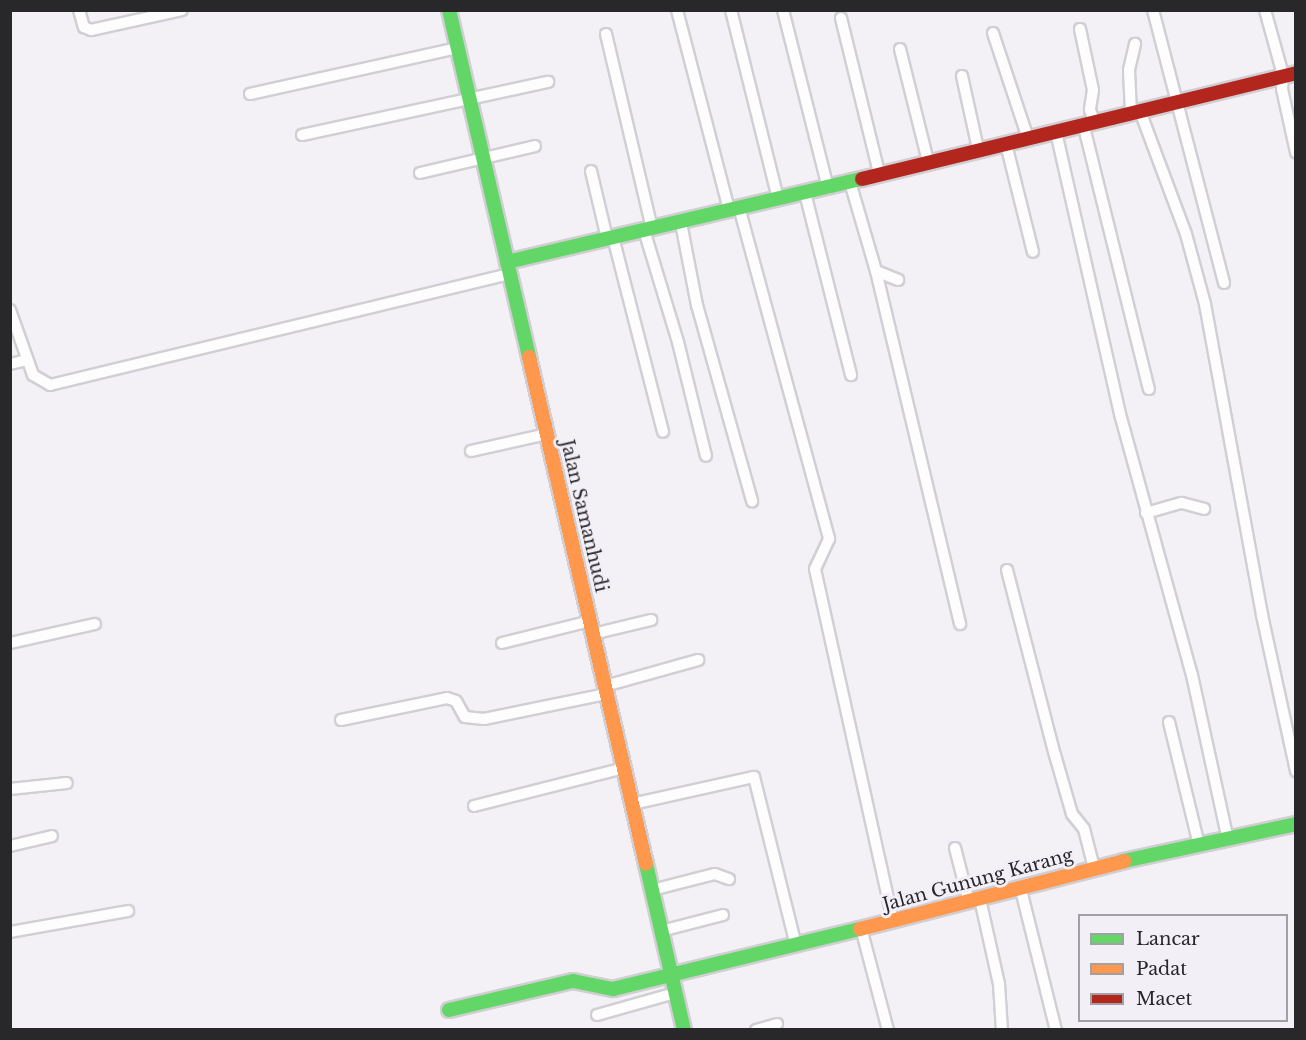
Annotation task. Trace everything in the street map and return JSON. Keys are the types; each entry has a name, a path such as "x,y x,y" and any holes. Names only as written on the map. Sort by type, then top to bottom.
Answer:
{"street":[{"path":"79,10 84,27 91,30 182,10"},
{"name":"Jalan Samanhudi","path":"449,10 684,1029"},
{"path":"677,10 829,539 815,569 893,921"},
{"path":"731,10 778,199"},
{"path":"783,10 828,188"},
{"path":"1153,10 1176,105 1202,188 1224,283"},
{"path":"1265,10 1289,74 1281,89 1296,152"},
{"path":"841,18 879,173"},
{"path":"1080,29 1093,90 1090,125 1149,389"},
{"path":"993,33 1028,138"},
{"path":"606,34 648,229 706,456"},
{"path":"1135,44 1129,70 1136,112 1186,234 1205,304 1262,615 1296,771"},
{"path":"250,94 458,48"},
{"path":"900,49 928,161"},
{"path":"10,310 33,375 50,385 508,268 610,237 681,223 978,149 1090,125 1136,112 1176,105 1289,74"},
{"path":"962,76 978,149"},
{"path":"303,135 469,97 548,82"},
{"path":"1056,132 1146,513 1192,675 1228,840"},
{"path":"1006,144 1033,252"},
{"path":"420,174 535,146"},
{"path":"591,171 663,432"},
{"path":"850,182 876,270 960,624"},
{"path":"804,193 851,375"},
{"path":"681,223 697,304 752,501"},
{"path":"876,270 898,280"},
{"path":"10,364 27,360"},
{"path":"471,451 547,434"},
{"path":"1146,513 1182,503 1203,509"},
{"path":"1007,570 1072,814 1084,829 1094,868"},
{"path":"502,643 651,620"},
{"path":"10,643 95,624"},
{"path":"341,720 447,698 456,701 465,717 484,719 606,690 698,660"},
{"path":"1169,722 1199,845"},
{"path":"474,806 624,768"},
{"path":"632,804 754,777 795,942"},
{"path":"10,789 67,783"},
{"name":"Jalan Gunung Karang","path":"449,1010 573,981 613,988 795,942 1021,890 1094,868 1296,824"},
{"path":"10,846 52,836"},
{"path":"955,848 974,900 999,984 1002,1029"},
{"path":"652,890 714,874 729,879"},
{"path":"1021,890 1056,1029"},
{"path":"10,932 128,911"},
{"path":"661,931 723,915"},
{"path":"861,928 888,1029"},
{"path":"597,1015 675,993"},
{"path":"756,1029 777,1024"}],"traffic: fast":[{"path":"449,10 529,357"},
{"path":"507,262 862,179"},
{"path":"1124,861 1296,824"},
{"path":"646,864 684,1030"},
{"path":"449,1010 573,981 613,989 860,929"}],"traffic: slow":[{"path":"529,357 646,864"},
{"path":"860,929 1124,861"}],"traffic: jam":[{"path":"862,179 1296,73"}]}
